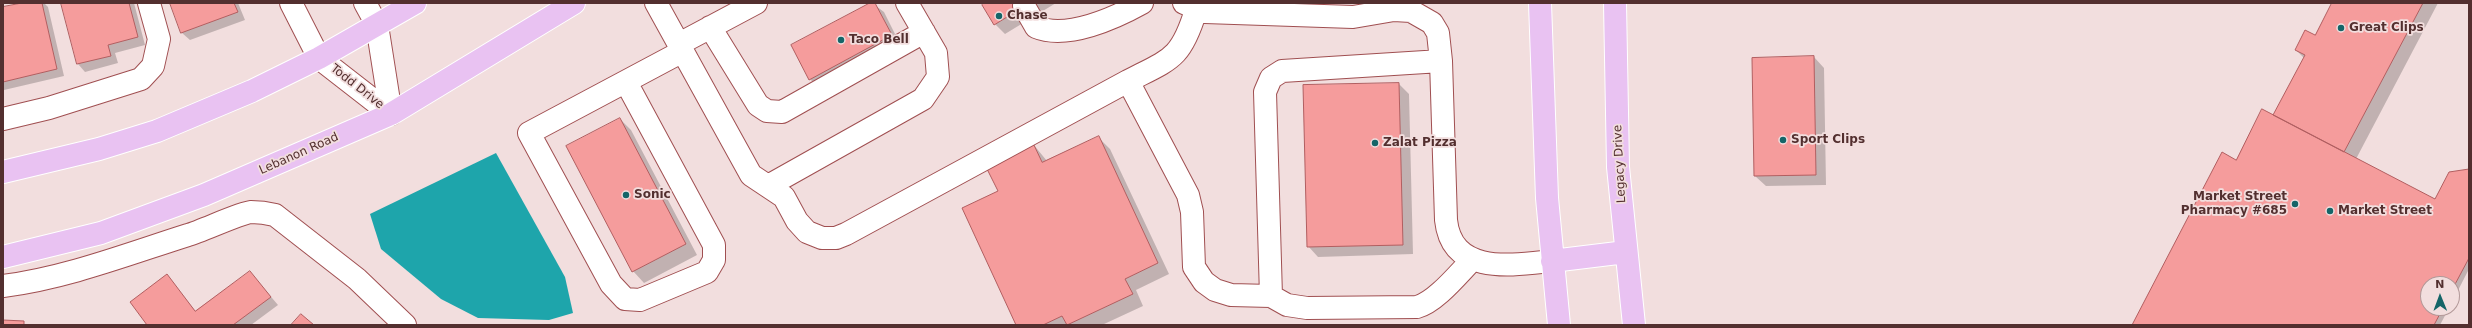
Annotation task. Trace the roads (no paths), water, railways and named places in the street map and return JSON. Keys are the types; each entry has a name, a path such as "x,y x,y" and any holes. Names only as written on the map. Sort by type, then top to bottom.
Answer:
{"main road":[{"path":"3,172 99,149 157,131 252,91 319,58 415,3"},
{"name":"Lebanon Road","path":"3,257 101,233 204,195 391,114 574,3"},
{"path":"1540,3 1547,198 1559,325"},
{"name":"Legacy Drive","path":"1615,3 1618,167 1634,325"},
{"path":"1552,261 1626,252"}],"street":[{"path":"3,119 50,108 142,79 153,66 159,39 148,3"},
{"name":"Todd Drive","path":"290,3 319,58 391,114"},
{"name":"Todd Drive","path":"366,3 377,24 391,114"},
{"path":"656,3 751,175 784,197 797,221 807,232 822,238 836,238 1128,81 1164,64 1172,57 1185,39 1190,6 1206,12 1352,17 1393,6 1411,11 1426,10 1438,33 1441,61 1447,232 1452,242 1462,253 1473,259 1502,266 1552,261"},
{"path":"626,82 714,245 714,260 707,272 640,300 625,300 611,284 528,133 626,82 681,48 710,27 756,3"},
{"path":"768,186 923,99 938,77 936,53 907,3"},
{"path":"1024,6 1036,27 1058,32 1114,19 1142,3"},
{"path":"710,27 758,105 767,111 782,112 924,32"},
{"path":"1271,296 1265,92 1271,78 1282,71 1441,61"},
{"path":"1128,81 1188,195 1192,212 1192,260 1199,276 1208,286 1223,294 1271,296 1287,305 1307,308 1417,307 1424,306 1473,259"},
{"path":"3,286 51,277 97,264 211,228 249,212 264,213 275,215 357,278 405,325"}],"water":[{"path":"496,153 565,277 573,313 549,320 478,318 441,299 381,249 370,214"}],"place":[{"name":"Chase","path":"999,16"},
{"name":"Great Clips","path":"2341,28"},
{"name":"Taco Bell","path":"841,40"},
{"name":"Sport Clips","path":"1783,140"},
{"name":"Zalat Pizza","path":"1375,143"},
{"name":"Sonic","path":"626,195"},
{"name":"Market Street Pharmacy #685","path":"2295,204"},
{"name":"Market Street","path":"2330,211"}]}
